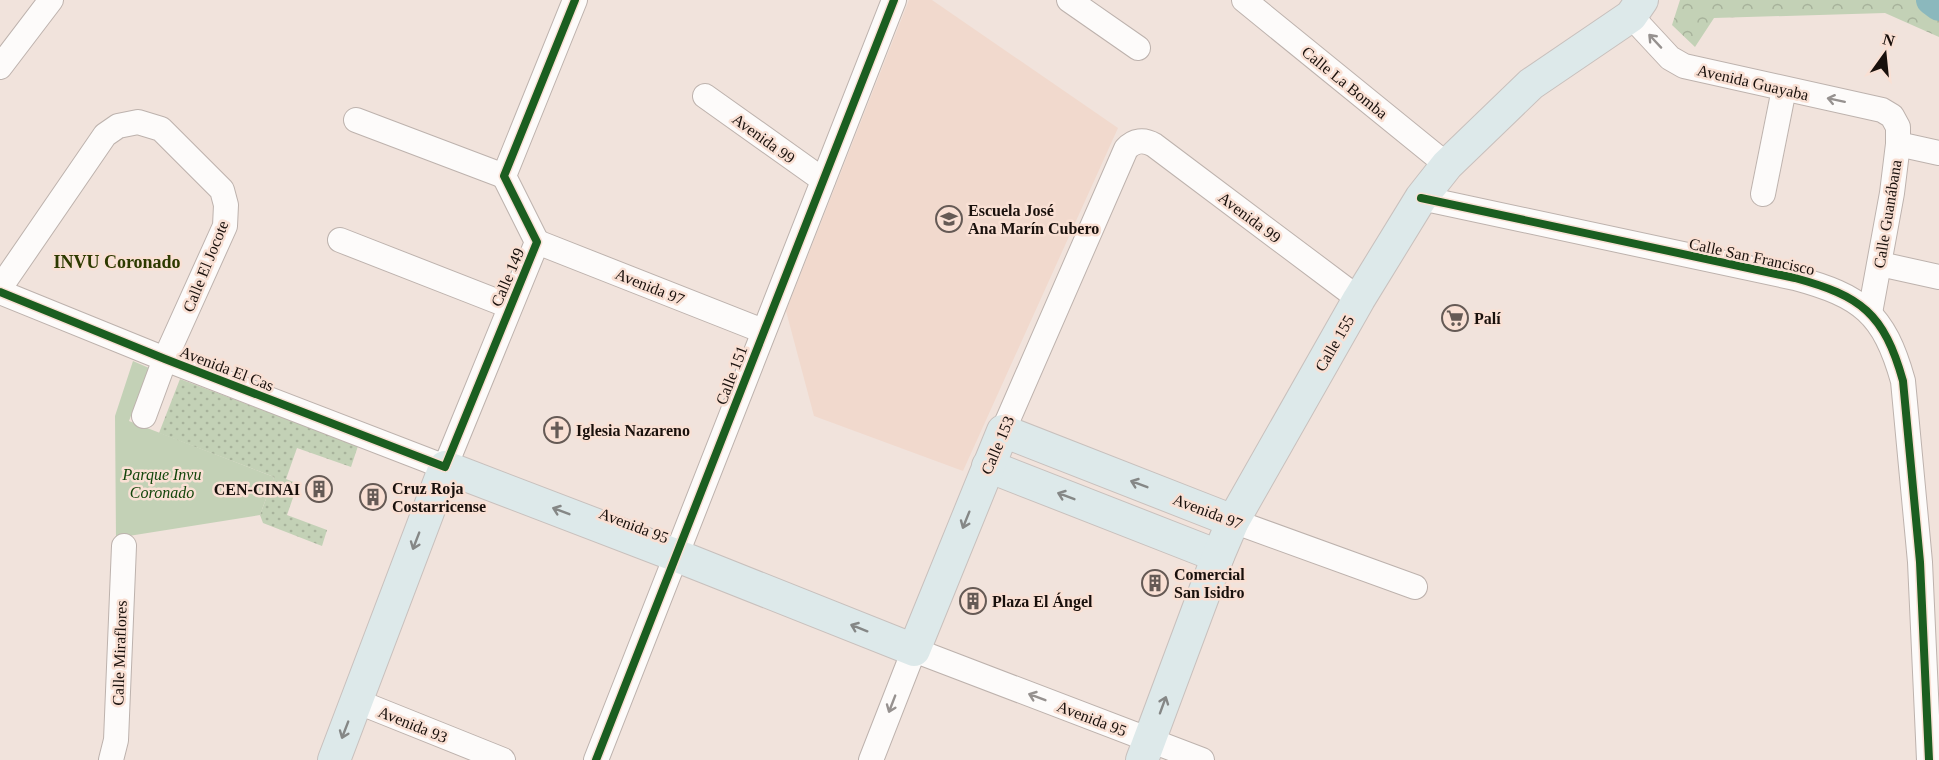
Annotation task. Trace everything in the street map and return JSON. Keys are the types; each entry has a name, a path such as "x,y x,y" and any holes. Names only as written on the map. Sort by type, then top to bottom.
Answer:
{"main road":[{"name":"Calle 155","path":"1146,750 1233,521 1359,299 1421,198 1447,165 1531,84 1637,7"},
{"name":"Calle 153","path":"914,650 1003,431"},
{"name":"Avenida 97","path":"1003,431 1233,521"},
{"path":"988,466 1218,556"},
{"name":"Avenida 95","path":"445,467 914,650"},
{"name":"Calle 149","path":"334,760 445,467"}],"street":[{"path":"0,67 51,0"},
{"path":"356,120 504,176 575,0"},
{"name":"Calle 151","path":"596,760 894,0"},
{"path":"1069,0 1138,48"},
{"name":"Calle La Bomba","path":"1244,0 1447,165"},
{"name":"Avenida Guayaba","path":"1637,7 1670,58 1684,66 1882,110 1892,116"},
{"path":"1763,194 1784,89"},
{"name":"Avenida 99","path":"705,96 823,180"},
{"name":"Calle Guanábana","path":"1870,313 1880,264 1898,144 1898,127 1892,116"},
{"name":"Calle El Jocote","path":"0,290 105,135 118,126 138,122 161,129 222,190 226,205 225,226 165,359 144,416"},
{"name":"Avenida 99","path":"1139,141 1154,145 1359,299"},
{"name":"Calle 153","path":"1003,431 1126,149 1139,141"},
{"path":"1898,144 1939,153"},
{"name":"Calle 149","path":"445,467 537,242 504,176"},
{"name":"Calle San Francisco","path":"1421,198 1794,278 1845,294 1870,313 1896,356 1903,381 1930,561 1929,760"},
{"path":"340,240 509,306"},
{"name":"Avenida 97","path":"537,242 763,331"},
{"path":"1880,264 1939,277"},
{"name":"Avenida El Cas","path":"0,290 165,359 445,467"},
{"name":"Avenida 97","path":"1233,521 1415,586"},
{"name":"Calle Miraflores","path":"111,760 116,740 124,546"},
{"name":"Calle 153","path":"871,760 914,650"},
{"name":"Avenida 95","path":"914,650 1146,750 1202,760"},
{"name":"Avenida 93","path":"356,701 503,760"}],"shaded area":[{"name":"Escuela José Ana Marín Cubero","path":"909,0 932,0 1118,128 963,471 814,416 786,311"}],"green space":[{"path":"1680,0 1939,0 1939,37 1885,13 1714,18 1695,47 1672,25"},
{"name":"Parque Invu Coronado","path":"133,361 149,368 129,421 274,477 260,515 116,538 115,416"},
{"path":"180,379 358,446 351,467 297,448 286,479 296,483 287,515 327,530 322,546 263,523 260,515 274,477 159,433"}],"waterway":[{"path":"1931,0 1939,6"}],"cycle path":[{"path":"0,292 165,359 445,467 537,242 504,176 575,0"},
{"path":"596,760 894,0"},
{"path":"1421,198 1795,278 1837,292 1867,311 1878,323 1896,358 1903,381 1920,562 1929,760"}],"place":[{"name":"Escuela José Ana Marín Cubero","path":"949,219"},
{"name":"Palí","path":"1455,318"},
{"name":"Iglesia Nazareno","path":"557,430"},
{"name":"CEN-CINAI","path":"319,489"},
{"name":"Cruz Roja Costarricense","path":"373,497"},
{"name":"Comercial San Isidro","path":"1155,583"},
{"name":"Plaza El Ángel","path":"973,601"}],"district":[{"name":"INVU Coronado","path":"117,262"}]}
